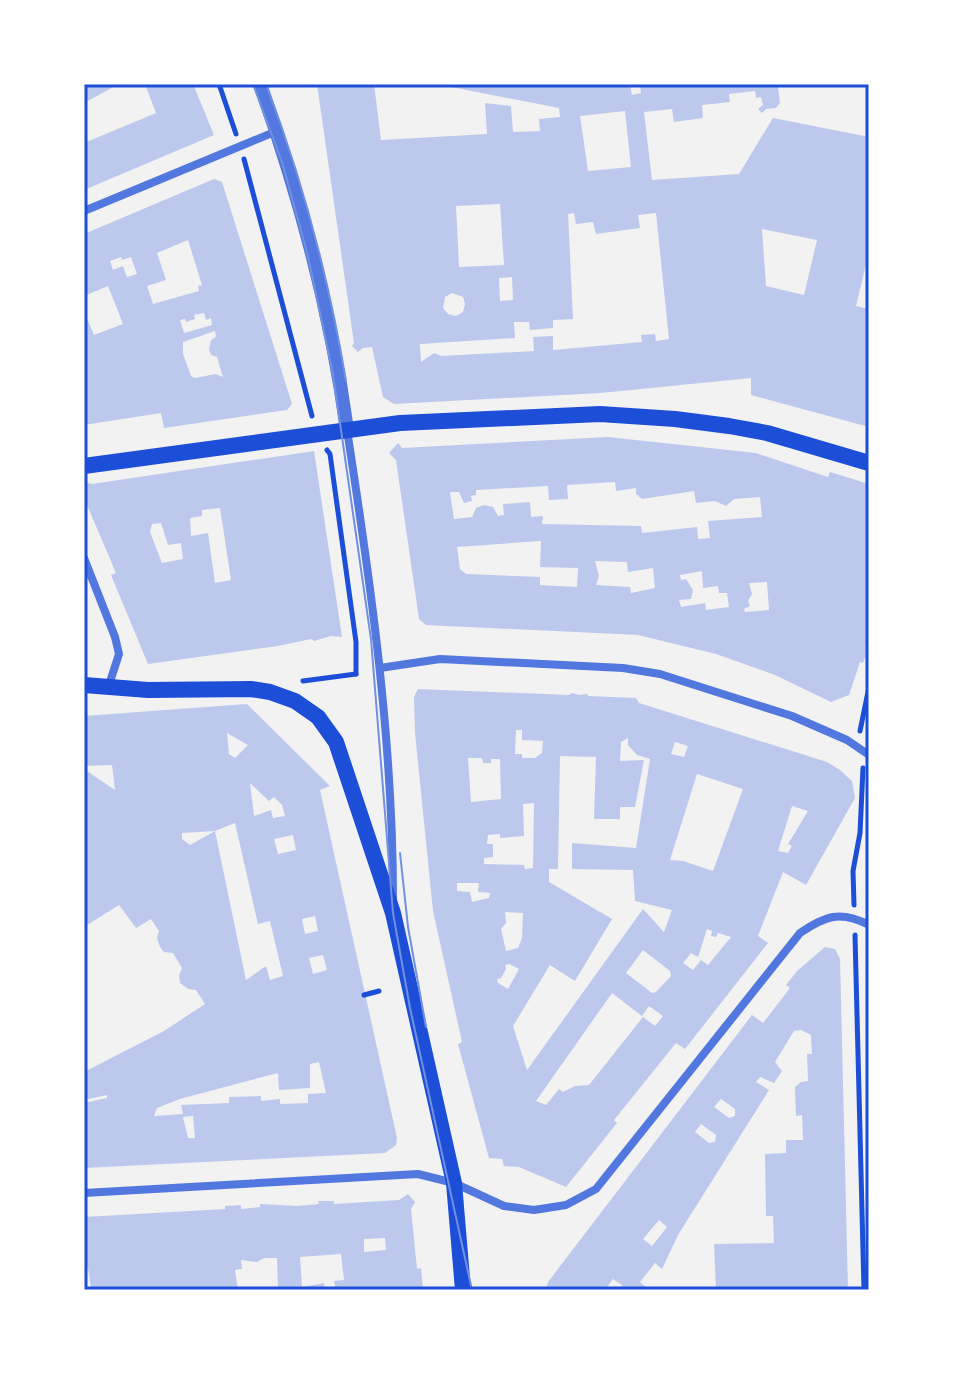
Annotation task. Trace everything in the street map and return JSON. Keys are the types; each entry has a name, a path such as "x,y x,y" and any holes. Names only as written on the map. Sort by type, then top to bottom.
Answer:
{"main road":[{"path":"84,466 400,423 600,414 729,426 767,433 869,463"},
{"path":"84,685 108,689 234,688 270,692 295,701 318,717 336,742 393,913 454,1183 463,1290"}],"street":[{"path":"260,84 277,131 326,307 347,430 380,668 392,829 393,913"},
{"path":"84,211 277,131"},
{"path":"84,558 119,654 108,689"},
{"path":"380,668 440,659 660,674 792,716 860,747 869,755"},
{"path":"84,1193 418,1174 454,1183 504,1206 534,1210 566,1205 596,1189 800,933 825,916 855,918 869,925"}],"path":[{"path":"219,84 241,146 315,434 330,454 356,642 356,674"},
{"path":"860,747 860,729 869,687"},
{"path":"864,790 853,871 864,1290"},
{"path":"364,995 379,991"}],"building":[{"path":"84,84 119,84 84,103"},
{"path":"145,84 193,84 214,135 84,190 84,143 156,113"},
{"path":"317,84 374,84 381,140 487,134 485,103 511,106 513,132 540,131 539,119 560,117 559,108 436,84 630,84 632,95 641,93 640,84 785,84 778,87 780,103 776,108 766,109 762,113 758,109 763,105 761,97 756,98 755,91 729,94 730,102 702,105 703,118 674,122 672,109 644,112 652,180 739,174 773,118 869,137 869,252 856,306 869,309 869,427 751,395 751,378 601,393 394,404 383,397 372,347 358,352 352,346","holes":["625,111 631,167 588,171 580,116","500,204 504,265 459,267 456,206","574,213 576,224 593,222 596,234 640,228 638,215 656,213 669,339 656,341 655,334 641,335 642,342 553,350 553,336 533,337 534,351 441,356 434,353 421,362 420,344 515,338 514,322 529,322 530,330 553,328 553,320 573,319 568,214","762,229 817,240 804,295 766,286","512,277 513,300 500,301 499,278","452,293 463,297 463,312 456,316 448,314 443,308 445,297"]},
{"path":"214,179 222,182 292,404 287,410 164,428 161,413 84,425 84,311 94,335 123,324 108,286 84,296 84,234","holes":["188,240 202,285 198,286 199,291 153,304 147,286 166,280 157,253","131,257 137,274 127,277 123,266 113,270 110,261","204,313 206,320 211,318 212,325 184,333 180,320 195,319 194,315","215,331 216,337 211,340 209,350 211,355 217,357 223,377 216,374 191,376 183,354 183,342"]},
{"path":"608,437 756,453 828,477 830,472 869,484 869,634 865,647 869,648 863,663 860,662 849,695 831,702 775,675 716,654 638,635 426,625 419,619 396,460 389,453 398,443 402,448","holes":["615,482 616,491 636,488 636,494 642,499 694,491 696,503 715,501 726,506 734,499 760,497 762,517 708,521 710,538 698,539 697,527 642,533 641,526 542,524 543,516 531,517 530,502 503,504 504,515 498,516 493,507 484,505 476,508 472,517 454,519 450,492 459,492 464,503 472,501 471,496 476,495 476,490 548,486 549,500 568,499 567,485","541,541 540,567 578,568 577,587 540,585 540,577 466,574 460,569 457,547","595,561 627,562 628,572 653,568 655,588 631,593 630,587 596,585 599,576","702,571 703,588 718,586 719,593 727,593 729,607 706,610 705,603 681,607 679,600 691,599 693,590 686,579 681,580 680,575","767,582 769,610 745,612 744,609 750,606 748,601 752,594 749,583"]},
{"path":"314,451 342,637 331,636 148,664 111,575 116,573 84,498 85,482 92,484","holes":["220,508 231,580 215,583 208,533 191,536 190,518 202,516 202,510","161,523 168,545 181,543 183,559 162,563 150,532 152,524"]},
{"path":"418,689 636,698 639,703 827,762 852,781 855,798 806,885 783,872 758,936 768,943 685,1049 676,1043 614,1120 617,1123 566,1187 519,1167 504,1166 502,1159 489,1158 458,1044 462,1042 433,911 414,697","holes":["516,730 522,730 522,740 543,741 542,753 535,758 522,758 522,754 515,754","628,738 628,745 637,755 650,759 636,848 572,843 572,869 633,870 635,901 672,910 664,932 643,909 527,1070 513,1026 550,965 575,981 612,919 549,882 549,869 558,869 560,756 596,757 594,819 620,819 620,807 635,807 644,760 620,761 621,742","675,742 688,746 684,757 671,754","468,758 482,758 483,763 500,759 501,799 471,802","697,774 743,789 713,871 670,860","534,803 533,868 484,864 484,858 493,857 493,844 487,844 488,835 500,834 500,838 524,836 523,804","792,806 808,811 788,844 792,846 788,853 778,851","457,883 479,883 478,892 490,893 489,898 472,902 470,892 457,891","505,912 523,913 522,938 518,948 506,951 501,929 506,923","707,929 712,931 711,936 716,937 718,933 731,937 708,965 701,960 693,970 683,963 691,953 698,957","643,950 670,971 671,976 652,993 626,973","509,964 519,969 508,989 497,979 506,969 505,965","612,993 642,1016 649,1006 663,1016 655,1026 643,1017 589,1085 575,1086 563,1092 559,1089 546,1105 536,1101"]},
{"path":"247,704 330,786 320,790 397,1138 396,1145 385,1153 84,1168 84,1103 107,1098 107,1095 84,1100 84,1072 164,1031 205,1004 196,990 180,983 182,968 173,953 164,952 160,947 157,938 159,931 151,919 136,928 119,905 84,927 84,769 115,790 112,765 84,766 84,716","holes":["227,733 248,745 235,758 229,754","250,783 269,801 274,797 282,805 285,816 273,818 271,810 254,816","235,823 258,924 270,921 283,976 270,980 266,966 246,980 215,831","215,831 190,845 182,839 182,833","293,835 296,850 278,854 274,839","315,916 318,931 305,934 302,919","323,955 327,970 313,974 309,958","319,1062 326,1093 308,1094 308,1103 280,1104 280,1099 261,1101 261,1096 229,1097 229,1103 181,1105 183,1114 154,1116 157,1108 180,1099 278,1073 279,1090 310,1088 310,1064","193,1116 195,1138 188,1138 183,1117"]},
{"path":"825,947 835,949 840,959 848,1290 716,1290 714,1244 774,1243 773,1216 766,1216 765,1154 786,1153 786,1140 803,1140 802,1115 796,1116 795,1087 808,1081 807,1054 812,1054 811,1035 801,1030 794,1031 775,1062 782,1071 774,1083 760,1077 756,1082 769,1090 678,1235 662,1269 655,1263 640,1282 650,1290 619,1290 622,1285 613,1279 605,1290 546,1290 548,1282 752,1015 763,1023 790,988 786,985","holes":["721,1099 735,1109 735,1116 729,1118 714,1107","701,1124 716,1135 715,1142 709,1143 695,1132","659,1220 667,1227 652,1246 643,1239"]},
{"path":"408,1194 415,1202 411,1209 417,1269 421,1268 423,1290 336,1290 334,1281 344,1280 341,1254 300,1257 302,1287 324,1283 325,1290 278,1290 277,1258 264,1258 257,1262 241,1260 242,1269 235,1270 238,1290 84,1290 84,1287 91,1287 88,1269 84,1269 84,1217 225,1209 225,1206 241,1205 241,1209 260,1207 260,1204 297,1206 319,1204 318,1201 334,1201 334,1204 399,1200","holes":["385,1238 386,1250 364,1252 364,1239"]}],"tram line":[{"path":"253,84 282,162 307,252 333,374 371,639 393,913 410,1008 472,1290"},
{"path":"266,84 314,231 346,381"},
{"path":"400,853 408,927 426,1027"}]}
